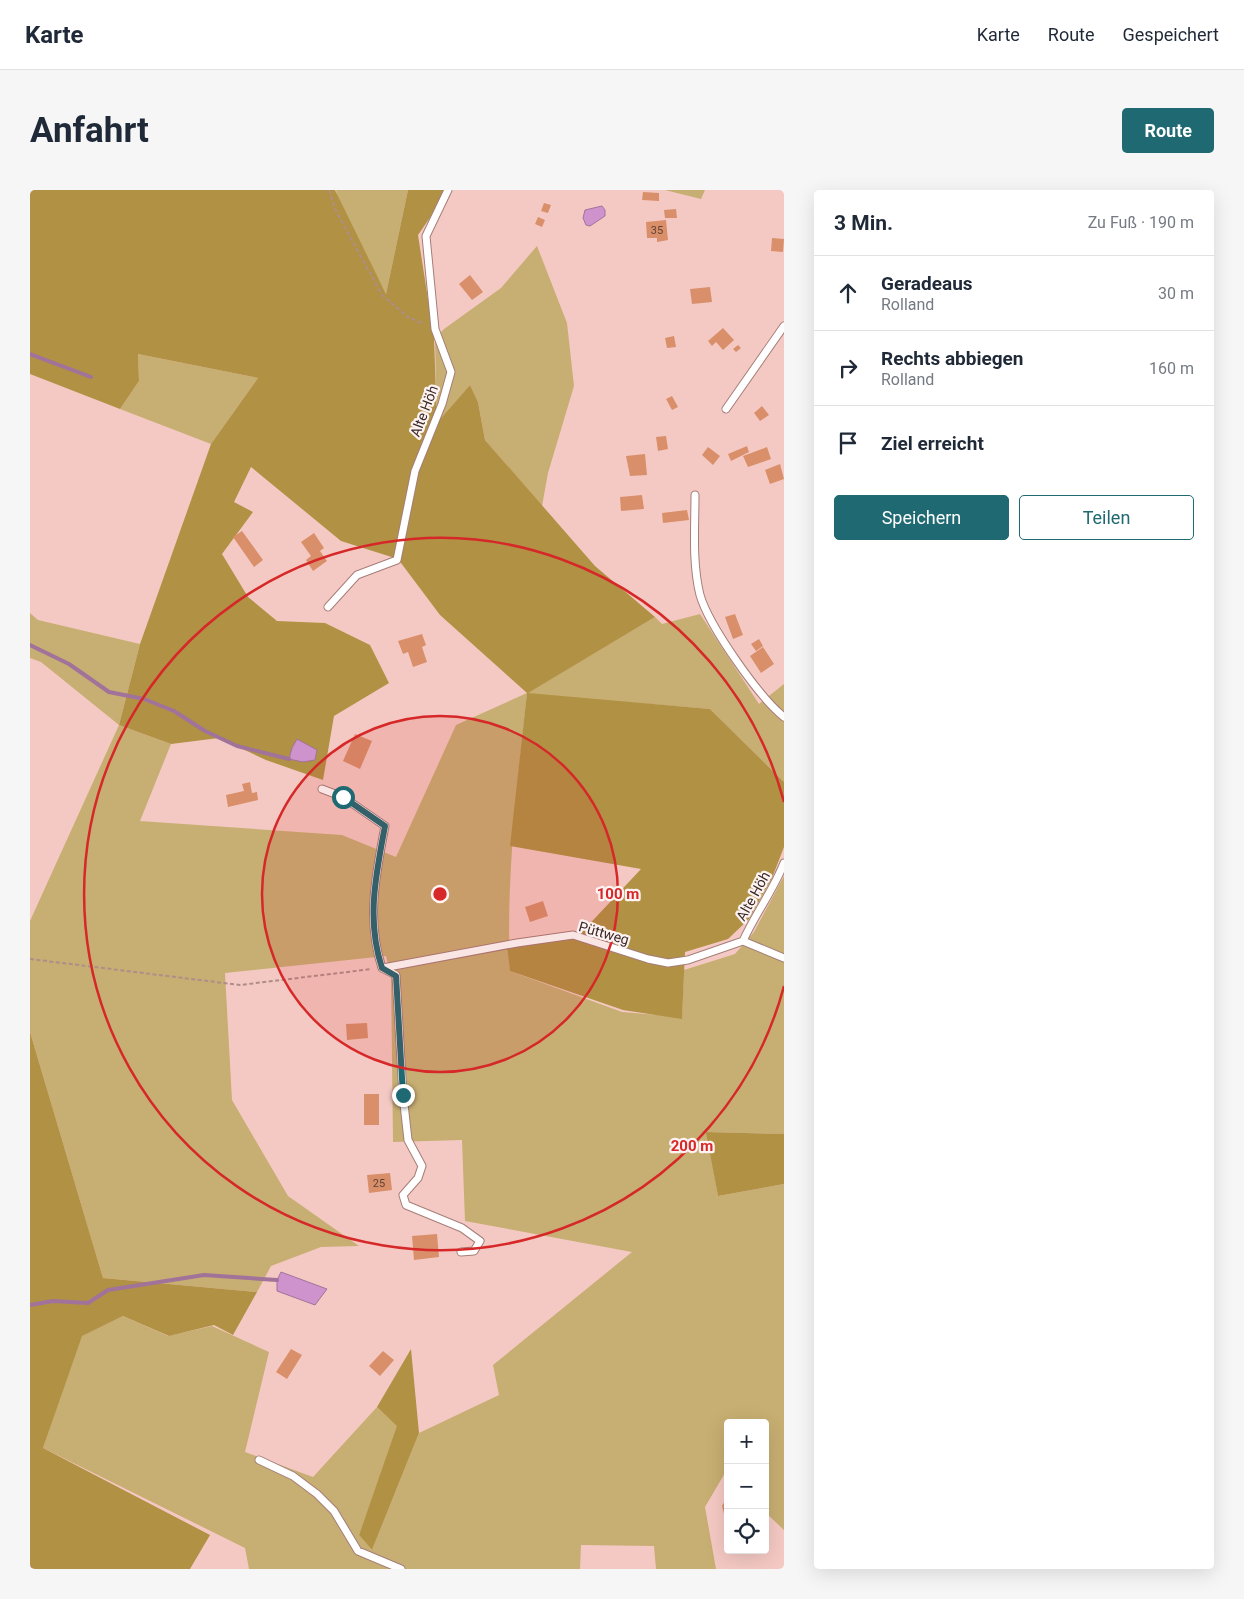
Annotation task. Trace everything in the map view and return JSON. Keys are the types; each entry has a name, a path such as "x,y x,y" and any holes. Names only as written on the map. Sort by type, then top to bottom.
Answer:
{"lane":[{"name":"Alte Höh","path":"328,607 358,575 397,560 415,471 442,404 451,372 436,329 426,236 448,190"},
{"path":"726,409 784,326"},
{"path":"695,495 696,555 700,595 711,617 749,678 763,697 784,717"},
{"path":"322,789 343,797 385,826 372,907 373,931 382,968 396,976 403,1095 408,1140 422,1166 418,1178 404,1195 404,1200 406,1204 462,1228 480,1241 474,1251 461,1252"},
{"name":"Alte Höh","path":"743,941 784,863"},
{"name":"Püttweg","path":"382,968 517,943 573,935 648,959 668,963 688,960 743,941"},
{"path":"743,941 784,958"},
{"path":"259,1460 293,1476 318,1494 334,1511 358,1551 401,1569"}],"path":[{"path":"329,190 339,217 382,295 408,317 436,329"},
{"path":"30,959 240,985 382,968"}],"shaded area":[{"path":"30,190 335,190 386,294 408,190 449,190 418,235 434,338 437,423 470,385 478,402 485,440 595,566 655,617 528,693 710,709 784,782 784,847 772,878 749,919 728,939 685,952 682,1019 623,1010 510,971 507,946 582,932 641,869 510,846 527,693 440,615 398,559 341,541 251,467 234,502 253,512 222,554 248,597 277,621 325,623 370,645 389,683 334,716 323,780 266,760 219,738 171,744 119,725 140,644 211,444 258,378 138,354 139,381 120,409 30,374"},
{"path":"336,190 408,190 386,294 338,199"},
{"path":"665,190 705,190 701,199"},
{"path":"602,206 605,210 605,216 590,226 586,225 583,218 585,210"},
{"path":"537,246 567,323 574,386 548,473 542,506 485,440 478,402 470,385 437,424 435,339 444,329 501,288"},
{"path":"138,354 258,378 211,444 120,409 139,381"},
{"path":"30,613 38,620 140,644 119,725 41,662 30,658"},
{"path":"700,614 759,704 784,684 784,782 710,709 527,694 513,832 509,936 510,971 622,1012 682,1017 684,970 735,954 754,932 784,876 784,1134 707,1132 718,1196 784,1184 784,1530 769,1516 769,1419 724,1419 724,1475 705,1507 716,1569 656,1569 654,1546 581,1545 580,1569 249,1569 245,1548 43,1448 81,1336 123,1316 168,1336 212,1326 269,1352 245,1452 313,1477 377,1407 398,1426 359,1535 372,1550 419,1433 499,1395 493,1365 632,1252 465,1221 462,1140 393,1142 391,976 386,956 225,973 232,1100 288,1196 359,1246 321,1247 271,1266 257,1292 103,1278 30,1032 30,921 119,725 171,744 140,821 342,835 396,857 456,725 527,693 655,617 662,624"},
{"path":"297,739 317,750 315,760 303,762 289,759"},
{"path":"30,1032 103,1278 257,1292 233,1335 214,1325 169,1336 123,1316 82,1336 43,1448 210,1535 190,1569 30,1569"},
{"path":"706,1132 784,1134 784,1184 718,1196"},
{"path":"281,1272 327,1289 315,1305 277,1291 277,1280"},
{"path":"411,1349 419,1433 372,1550 359,1535 397,1426 377,1407"}],"building":[{"path":"643,192 659,193 659,201 642,200"},
{"path":"544,203 551,205 548,213 541,211"},
{"path":"676,209 677,218 665,218 664,210"},
{"path":"538,217 545,220 542,227 535,224"},
{"path":"666,220 668,240 657,242 657,238 647,238 646,222"},
{"path":"772,238 784,239 783,252 771,251"},
{"path":"470,275 483,292 472,300 459,284"},
{"path":"710,287 712,302 692,304 690,289"},
{"path":"723,328 734,340 723,350 716,342 712,346 708,341"},
{"path":"674,336 676,347 667,348 665,338"},
{"path":"738,345 741,348 736,352 733,349"},
{"path":"672,396 678,407 672,410 666,399"},
{"path":"762,406 769,415 760,421 754,413"},
{"path":"666,436 668,449 658,451 656,437"},
{"path":"747,446 749,452 731,461 728,454"},
{"path":"708,447 720,456 713,465 702,455"},
{"path":"767,447 771,459 748,467 743,456"},
{"path":"645,454 647,475 630,476 626,456"},
{"path":"780,464 784,479 770,484 765,470"},
{"path":"642,495 644,509 621,511 620,497"},
{"path":"687,510 689,520 663,523 662,513"},
{"path":"242,531 263,560 254,567 233,537"},
{"path":"314,533 324,548 320,551 327,561 313,571 306,560 311,556 301,542"},
{"path":"735,614 743,635 733,639 725,617"},
{"path":"422,634 426,645 422,647 427,662 413,667 408,652 403,654 398,641"},
{"path":"759,639 763,646 756,651 751,644"},
{"path":"763,647 774,664 761,673 750,656"},
{"path":"355,734 372,741 360,769 343,761"},
{"path":"250,782 252,793 257,792 258,800 228,807 226,795 244,791 242,784"},
{"path":"543,901 548,916 530,922 525,907"},
{"path":"367,1023 368,1038 347,1040 346,1024"},
{"path":"364,1094 379,1094 379,1125 364,1125"},
{"path":"390,1173 392,1190 369,1193 367,1175"},
{"path":"437,1234 439,1257 414,1260 412,1236"},
{"path":"291,1349 302,1355 287,1379 276,1372"},
{"path":"383,1351 394,1360 380,1376 369,1366"}],"waterway":[{"path":"30,354 91,377"},
{"path":"30,645 69,664 109,692 144,699 174,711 205,731 237,746 289,759"},
{"path":"30,1305 53,1301 88,1303 108,1290 204,1275 277,1280"}],"route":[{"path":"343,797 385,826 374,884 372,907 373,931 377,954 382,968 396,976 403,1095"}]}
